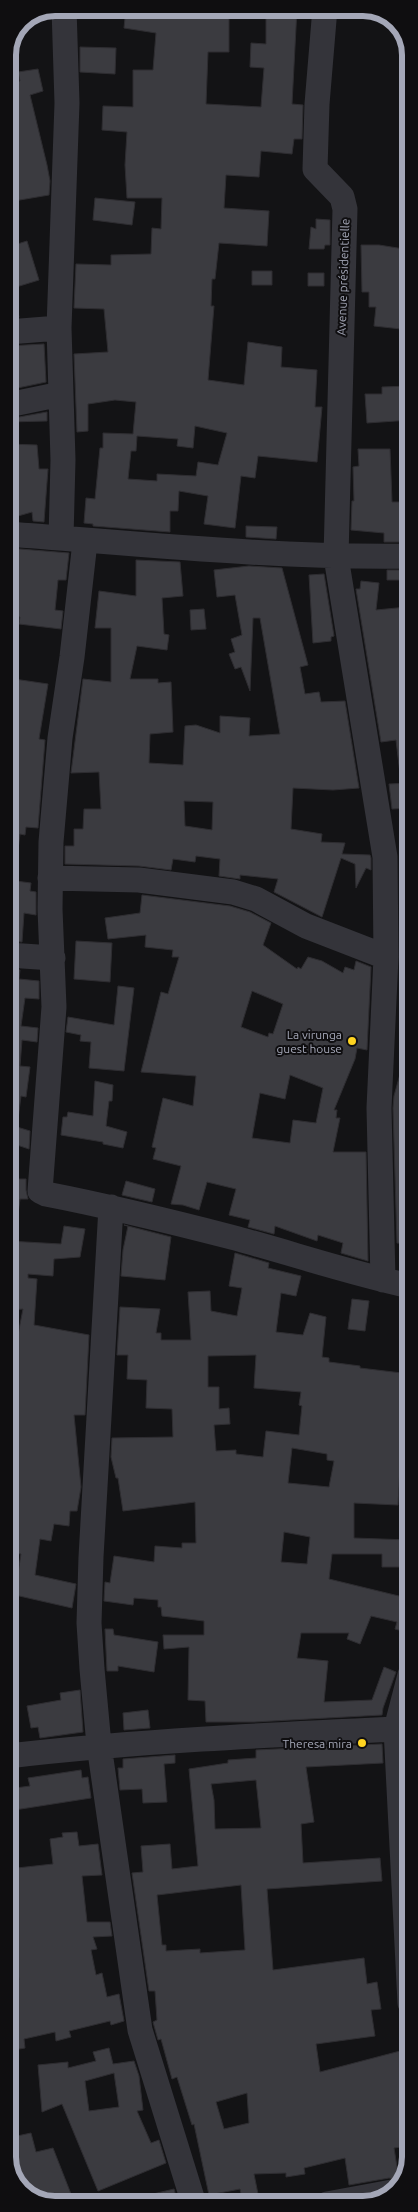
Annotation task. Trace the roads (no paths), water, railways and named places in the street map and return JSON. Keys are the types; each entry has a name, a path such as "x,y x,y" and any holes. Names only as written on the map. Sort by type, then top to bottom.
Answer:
{"street":[{"path":"64,16 67,103 60,328 63,460 73,540 72,657 60,738 51,842 50,878 54,1007 40,1191 46,1194 111,1207 231,1237 402,1284"},
{"name":"Avenue présidentielle","path":"324,16 317,104 315,169 342,197 345,209 336,557 385,858 386,957 380,1108 383,1280"},
{"path":"16,331 60,328"},
{"path":"16,403 61,394"},
{"path":"16,535 336,557 401,556"},
{"path":"50,878 139,880 233,892 256,899 306,926 386,957"},
{"path":"16,956 53,958"},
{"path":"111,1207 91,1557 89,1624 99,1745 140,2030 191,2196"},
{"path":"402,1707 396,1729 402,1844"},
{"path":"17,1755 99,1745 219,1737 396,1729"}],"place":[{"name":"La virunga guest house","path":"352,1041"},
{"name":"Theresa mira","path":"362,1743"}]}
